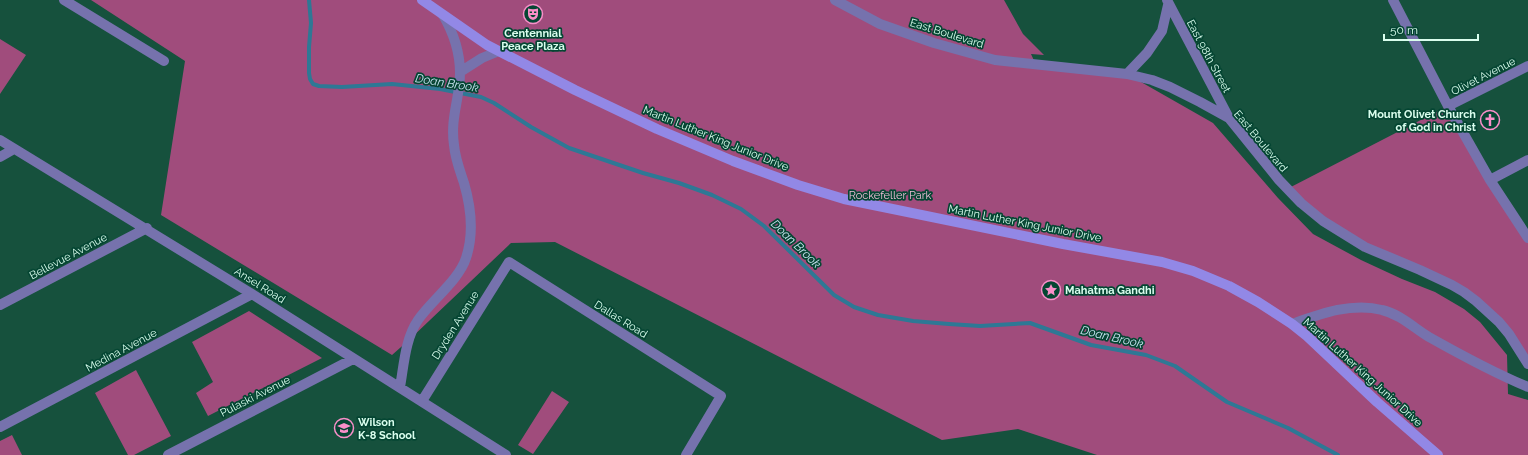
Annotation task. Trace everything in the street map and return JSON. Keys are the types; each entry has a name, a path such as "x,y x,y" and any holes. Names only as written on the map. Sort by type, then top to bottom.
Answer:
{"main road":[{"name":"Martin Luther King Junior Drive","path":"422,0 487,45 657,129 798,185 844,199 1063,244 1162,262 1193,271 1233,288 1292,324 1312,340 1377,402 1438,455"}],"street":[{"path":"64,0 164,62"},
{"name":"East Boulevard","path":"835,0 880,24 934,43 995,60 1127,74 1152,80 1170,87 1228,118 1281,184 1300,203 1323,221 1366,247 1452,285 1476,301 1509,334 1528,364"},
{"path":"1393,0 1448,106 1490,180 1528,238"},
{"name":"East 98th Street","path":"1127,74 1147,53 1162,30 1167,2"},
{"name":"East 98th Street","path":"1167,2 1228,118"},
{"path":"400,387 405,355 413,329 425,311 459,272 466,260 470,245 471,226 469,207 454,144 454,112 460,77 455,42 451,28 443,15"},
{"path":"460,77 482,58 499,51"},
{"name":"Olivet Avenue","path":"1448,106 1528,66"},
{"name":"Ansel Road","path":"0,140 147,228 506,455"},
{"path":"0,157 14,149"},
{"path":"1490,180 1528,160"},
{"name":"Bellevue Avenue","path":"0,305 147,228"},
{"name":"Dallas Road","path":"509,262 721,396 686,455"},
{"name":"Dryden Avenue","path":"422,401 509,262"},
{"name":"Medina Avenue","path":"0,427 252,294"},
{"path":"1292,324 1320,314 1346,309 1366,308 1382,310 1396,315 1428,336 1460,354 1528,387"},
{"name":"Pulaski Avenue","path":"168,455 353,359"}],"green space":[{"name":"Rockefeller Park","path":"91,0 1004,0 1023,34 1044,55 1031,54 1036,65 1127,74 1213,123 1278,198 1313,234 1361,260 1435,292 1464,309 1480,322 1507,355 1508,394 1528,400 1528,455 1097,455 1018,429 942,440 555,242 511,243 392,355 161,215 185,61"},
{"path":"0,39 26,55 0,94"},
{"path":"1448,106 1528,238 1528,364 1476,301 1365,247 1287,189"},
{"path":"249,311 322,358 208,416 196,393 213,382 192,342"},
{"path":"136,370 171,436 134,455 128,455 95,393"},
{"path":"552,391 569,402 533,454 518,445"},
{"path":"12,435 22,455 0,455 0,441"}],"waterway":[{"name":"Doan Brook","path":"309,0 311,23 309,73 313,84 319,86 342,87 392,84 440,89 481,97 494,103 531,127 569,148 643,173 679,183 712,195 741,209 764,226 834,295 854,307 878,315 913,321 980,326 1030,323 1091,345 1146,355 1175,366 1227,402 1288,428 1338,455"}],"place":[{"name":"Centennial Peace Plaza","path":"533,14"},
{"name":"Mount Olivet Church of God in Christ","path":"1490,120"},
{"name":"Mahatma Gandhi","path":"1051,290"},
{"name":"Wilson K-8 School","path":"344,428"}]}
